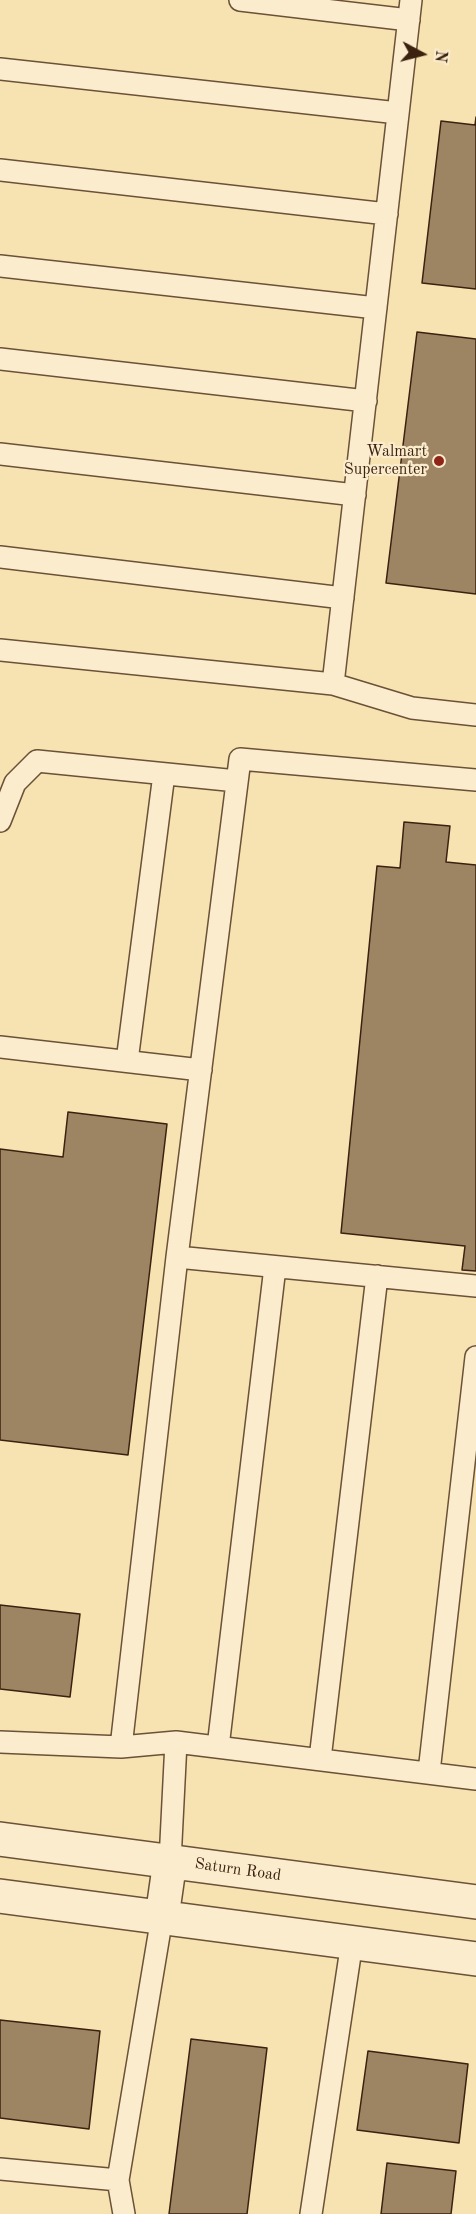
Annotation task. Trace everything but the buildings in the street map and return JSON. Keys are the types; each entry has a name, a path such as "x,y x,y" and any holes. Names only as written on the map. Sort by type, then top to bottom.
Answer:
{"street":[{"name":"Saturn Road","path":"0,1839 476,1902"},
{"path":"162,1917 170,1861"},
{"path":"0,1896 476,1959"}],"lane":[{"path":"240,0 410,10 333,684"},
{"path":"0,69 398,113"},
{"path":"0,170 387,214"},
{"path":"0,266 376,308"},
{"path":"0,359 366,401"},
{"path":"0,454 355,495"},
{"path":"0,557 343,598"},
{"path":"0,650 333,684 412,708 476,716"},
{"path":"121,1747 177,1257 240,759 476,780"},
{"path":"0,821 15,783 37,761 237,781"},
{"path":"128,1062 164,774"},
{"path":"0,1047 201,1071"},
{"path":"177,1257 476,1286"},
{"path":"218,1748 276,1267"},
{"path":"320,1759 377,1276"},
{"path":"429,1772 476,1357"},
{"path":"0,1742 121,1747 176,1742 476,1779"},
{"path":"170,1861 176,1742"},
{"path":"124,2214 118,2180 162,1917"},
{"path":"311,2214 352,1942"},
{"path":"0,2169 118,2180"}],"place":[{"name":"Walmart Supercenter","path":"439,461"}]}
